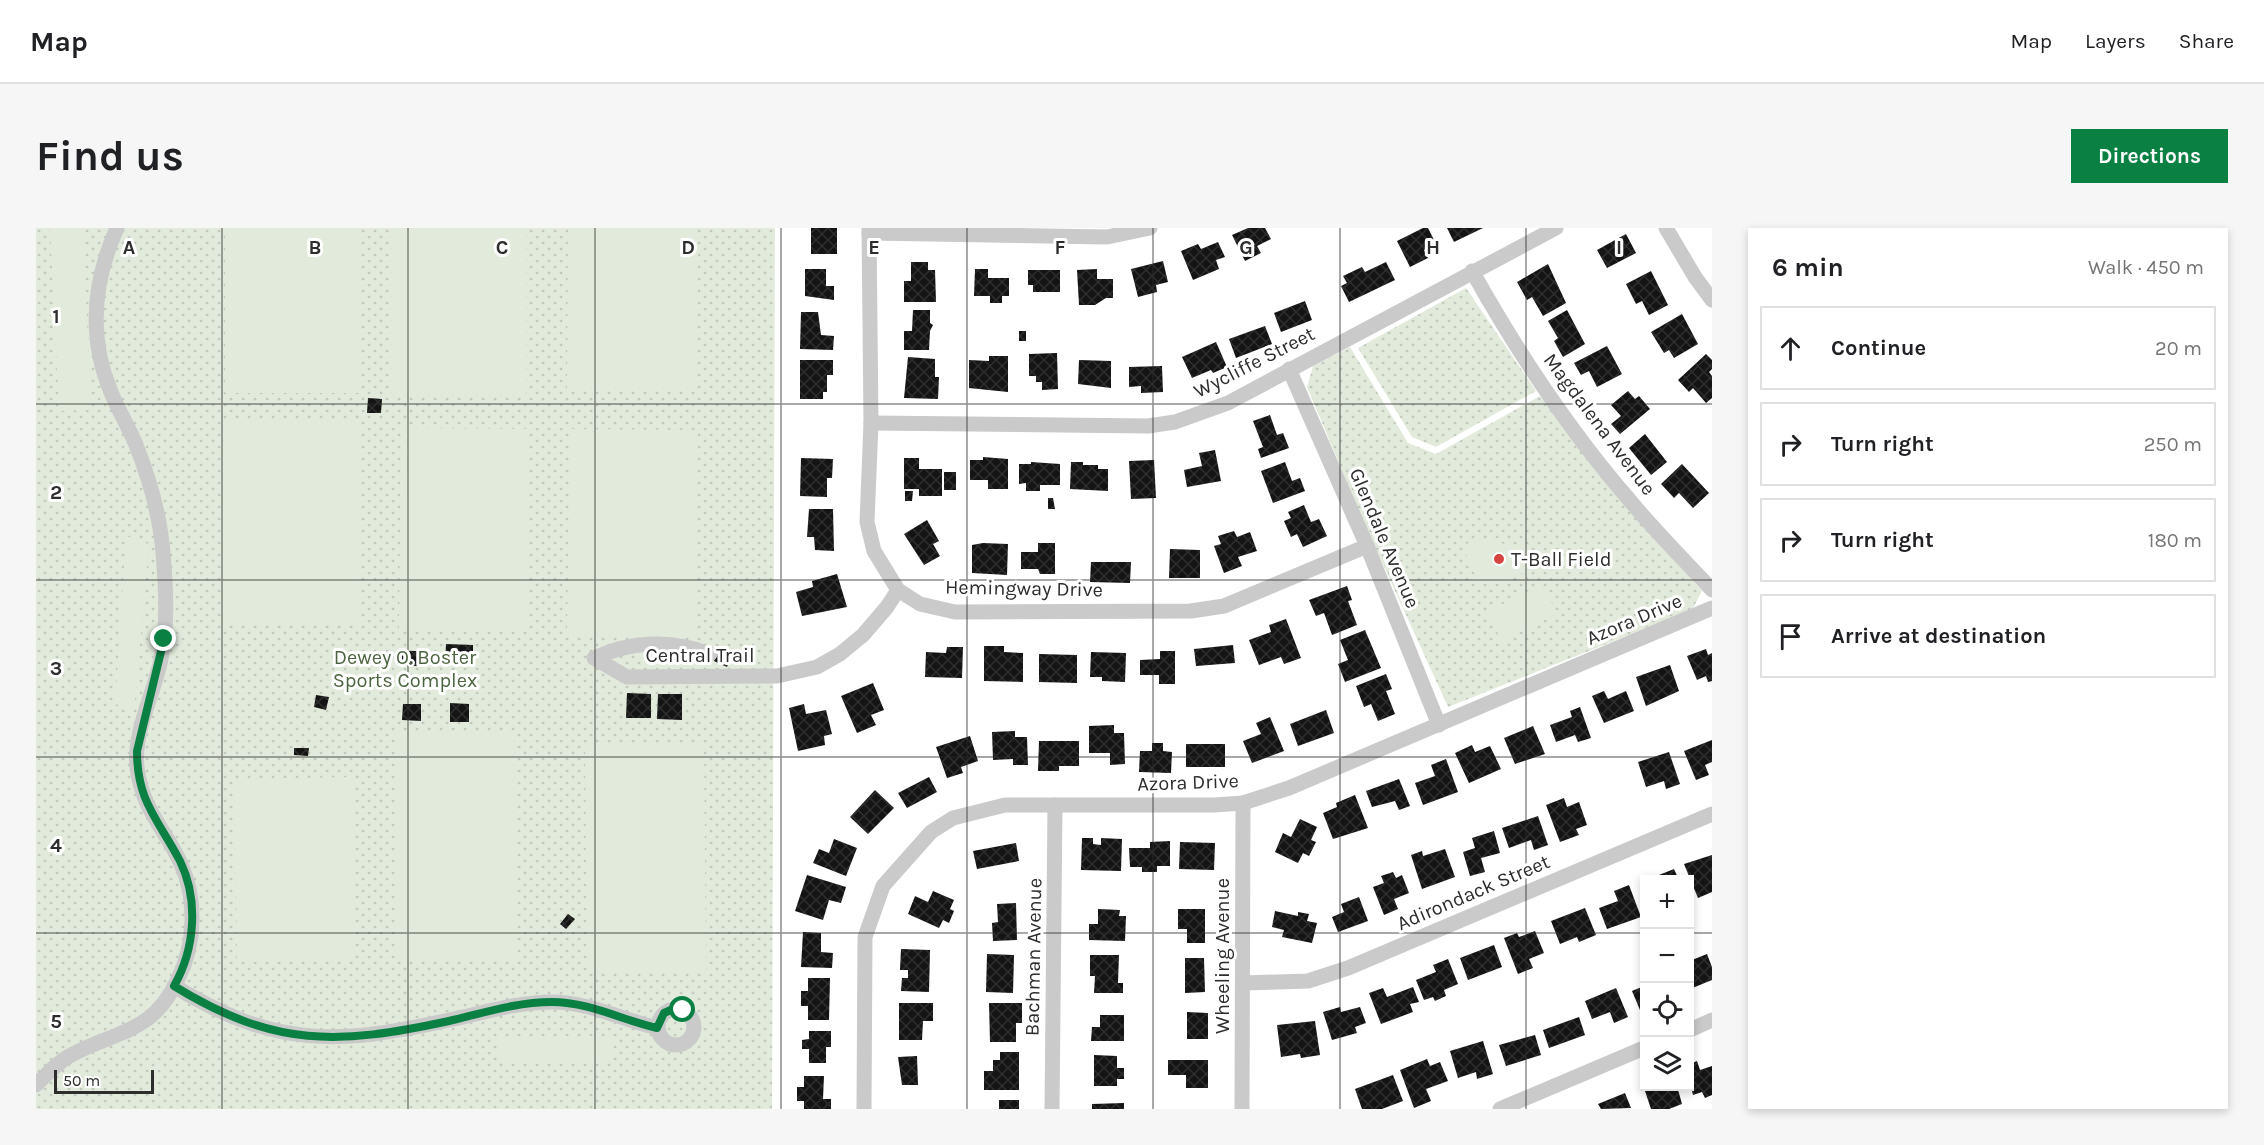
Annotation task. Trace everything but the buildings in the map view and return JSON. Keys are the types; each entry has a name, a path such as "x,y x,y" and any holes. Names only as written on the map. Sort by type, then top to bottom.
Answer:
{"street":[{"path":"36,1085 72,1054 119,1036 149,1019 174,986 191,946 190,894 181,863 149,812 137,766 137,751 164,639 163,551 156,506 146,474 105,379 96,329 99,280 117,228"},
{"path":"869,230 1107,237 1150,228"},
{"name":"Wycliffe Street","path":"871,423 1148,426 1175,422 1228,403 1556,228"},
{"path":"1666,228 1695,277 1712,300"},
{"name":"Hemingway Drive","path":"869,230 871,423 867,522 874,551 898,590 920,604 955,612 1191,611 1224,606 1367,546"},
{"name":"Magdalena Avenue","path":"1472,271 1500,321 1557,408 1631,503 1712,590"},
{"name":"Glendale Avenue","path":"1289,369 1367,546 1439,725"},
{"name":"Central Trail","path":"710,654 689,646 668,643 608,652 594,658 627,676 777,676 817,667 840,654 863,635 898,590"},
{"name":"Azora Drive","path":"864,1109 865,937 883,886 931,832 953,818 1005,805 1243,803 1289,788 1712,608"},
{"name":"Wheeling Avenue","path":"1242,1109 1243,803"},
{"name":"Bachman Avenue","path":"1052,1109 1055,805"},
{"name":"Adirondack Street","path":"1244,983 1308,981 1348,968 1712,814"},
{"path":"174,986 219,1012 248,1024 312,1037 372,1036 505,1008 554,1002 582,1005 657,1028"},
{"path":"1694,1028 1712,1020"},
{"path":"1500,1109 1640,1050"}],"green space":[{"name":"Dewey O. Boster Sports Complex","path":"36,228 775,228 772,1109 36,1109"},
{"path":"50,228 83,228 91,410 59,411"},
{"path":"225,228 359,228 359,393 225,393"},
{"path":"392,228 526,228 526,394 392,394"},
{"path":"568,228 698,228 697,388 567,388"},
{"path":"1466,288 1536,391 1436,447 1412,437 1358,348"},
{"path":"1350,347 1408,443 1436,454 1540,396 1611,489 1702,591 1692,610 1448,707 1365,525 1307,387 1313,366"},
{"path":"224,421 361,422 359,624 222,622"},
{"path":"401,428 529,429 527,632 399,630"},
{"path":"570,429 698,430 695,635 567,634"},
{"path":"126,536 149,544 134,711 115,704"},
{"name":"T-Ball Field","path":"1485,539 1525,549 1535,568 1494,585 1478,582 1462,545"},
{"path":"1542,584 1557,613 1502,642 1487,612"},
{"path":"514,732 516,961 397,961 395,733"},
{"path":"704,744 706,972 587,973 585,745"},
{"path":"353,777 355,960 237,962 235,779"},
{"path":"611,1036 611,1061 497,1061 497,1037"}],"place":[{"name":"T-Ball Field","path":"1499,559"}],"route":[{"path":"164,639 161,660 142,727 137,751 137,766 149,812 181,863 190,894 191,946 174,986 219,1012 248,1024 312,1037 372,1036 529,1003 554,1002 582,1005 637,1024 657,1028 659,1018 664,1013 670,1009 683,1010"}]}
